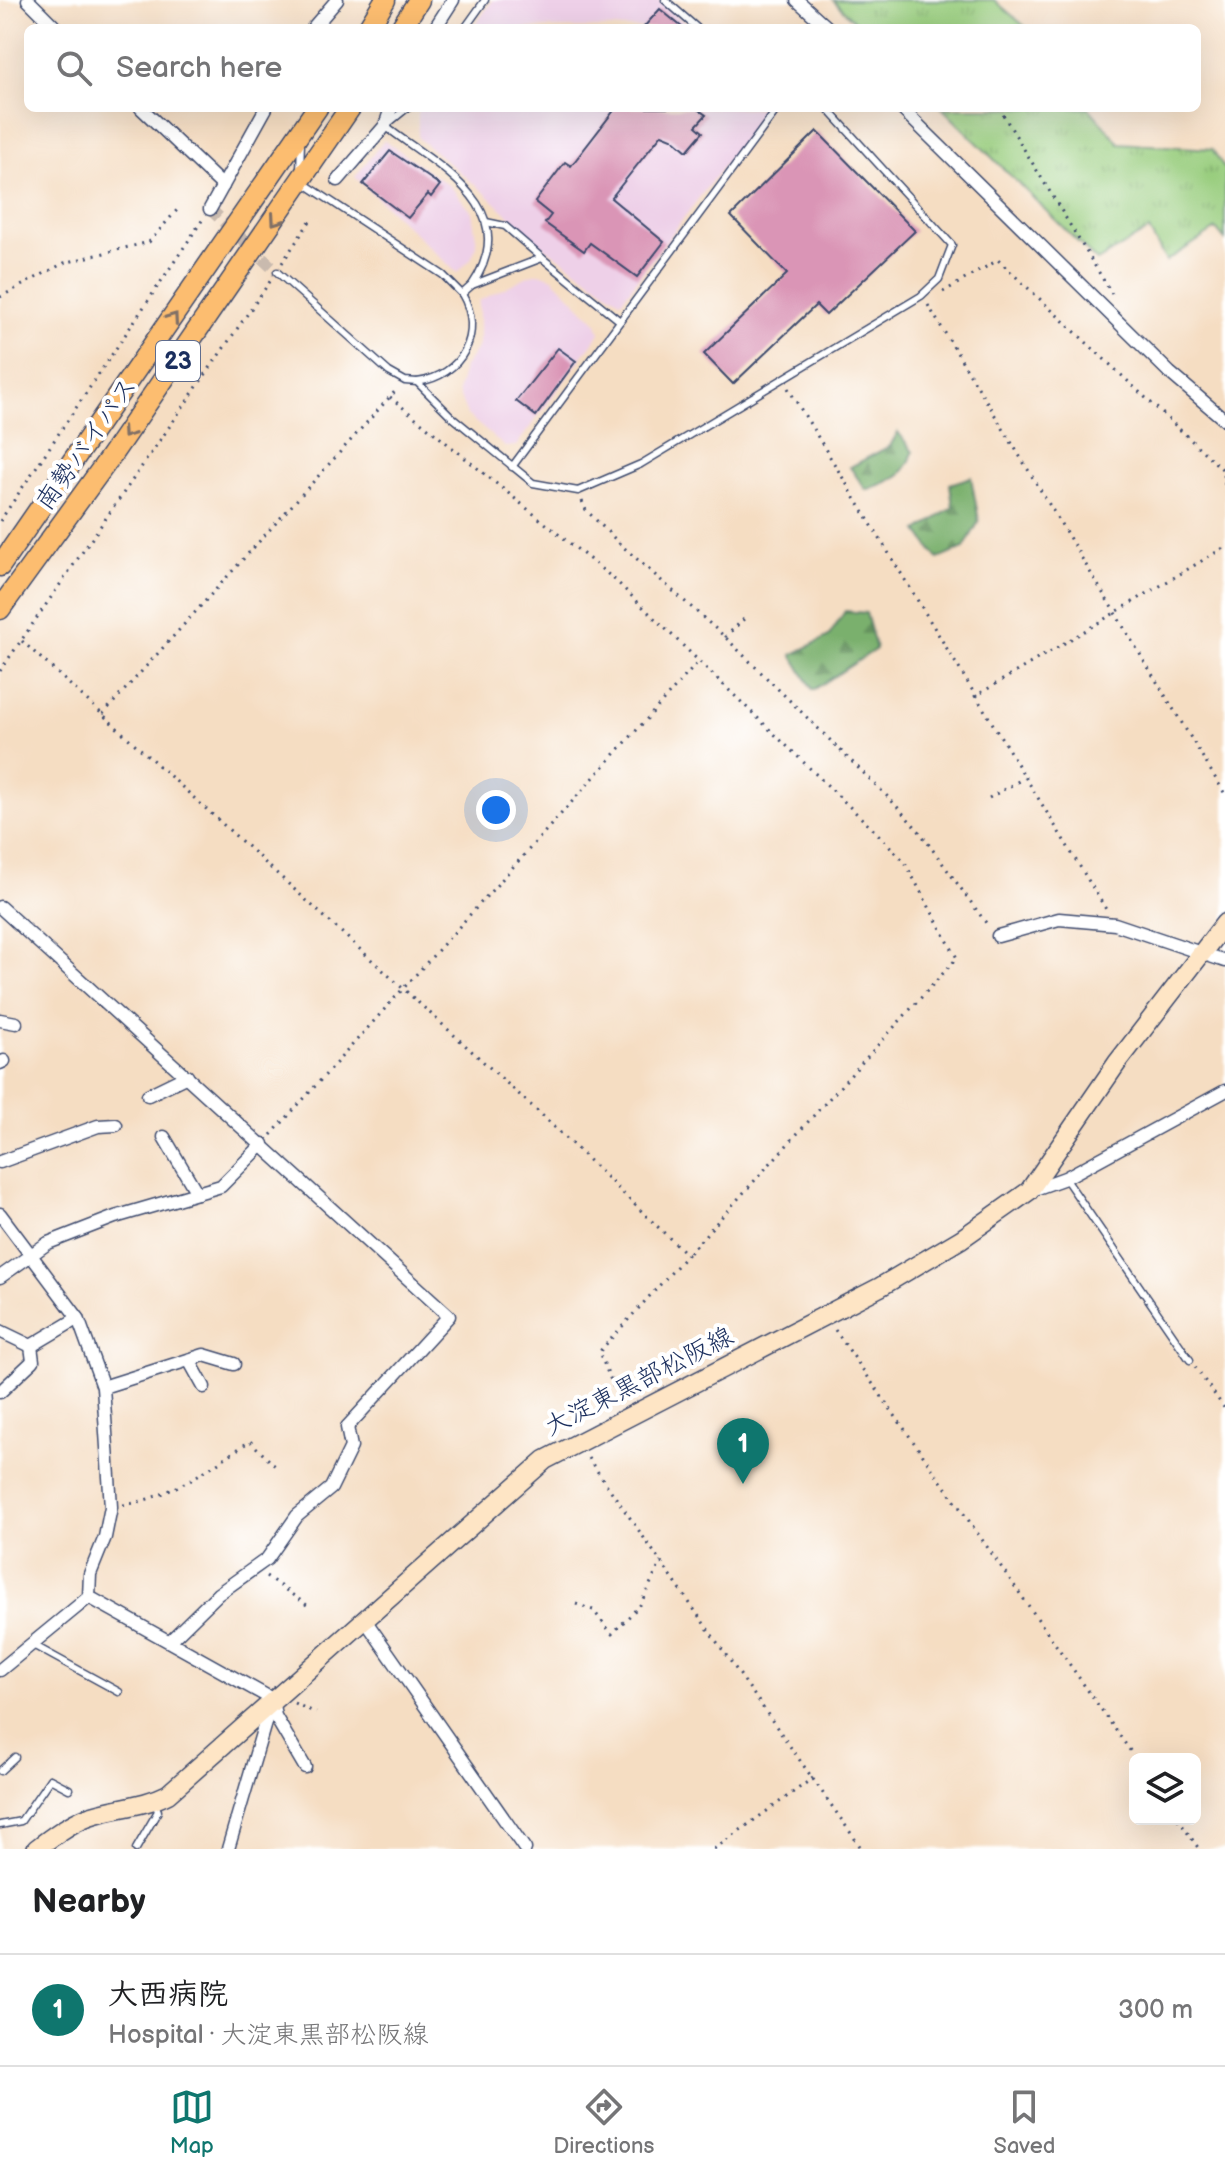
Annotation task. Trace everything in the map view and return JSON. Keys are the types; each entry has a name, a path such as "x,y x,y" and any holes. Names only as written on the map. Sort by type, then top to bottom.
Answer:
{"highway":[{"path":"370,24 385,0"},
{"path":"404,24 419,0"},
{"name":"南勢バイパス","path":"0,566 314,112"},
{"name":"南勢バイパス","path":"0,609 302,182 347,112"}],"main road":[{"name":"大淀東黒部松阪線","path":"36,1849 81,1820 154,1801 168,1794 545,1460 825,1316 961,1239 1029,1191 1200,951 1225,923"}],"street":[{"path":"28,0 52,24"},
{"path":"313,24 325,0"},
{"path":"315,24 337,0"},
{"path":"438,24 453,0"},
{"path":"797,0 824,24"},
{"path":"145,112 223,186"},
{"path":"210,209 264,112"},
{"path":"338,180 385,126 390,112"},
{"path":"905,112 1170,373 1225,420"},
{"path":"0,907 449,1316 347,1427 351,1447 331,1488 297,1516 256,1569 218,1594 170,1641"},
{"path":"998,936 1059,919 1115,924 1225,961"},
{"path":"0,1020 16,1023"},
{"path":"148,1095 187,1076"},
{"path":"1029,1191 1065,1178 1225,1091"},
{"path":"0,1162 98,1126 116,1125"},
{"path":"164,1137 197,1193"},
{"path":"0,1277 32,1252 115,1217 221,1186 263,1144"},
{"path":"0,1214 32,1252 78,1318 103,1387 111,1507 105,1537 90,1574 89,1597 0,1670"},
{"path":"31,1346 78,1318"},
{"path":"0,1331 31,1346"},
{"path":"0,1392 33,1361 31,1346"},
{"path":"103,1387 204,1355 234,1364"},
{"path":"189,1360 204,1387"},
{"path":"89,1597 272,1699"},
{"path":"365,1620 525,1849"},
{"path":"272,1699 275,1716 305,1767"},
{"path":"228,1849 272,1699"}],"lane":[{"path":"468,24 485,0"},
{"path":"665,0 692,24"},
{"path":"402,112 385,126 469,191 486,222 485,261 472,285 462,294"},
{"path":"512,467 775,112"},
{"path":"417,382 533,483 578,491 641,464 921,296 939,279 952,245 831,112"},
{"path":"277,272 389,372 405,381 417,382 443,375 466,351 472,317 462,294 443,275 302,182 299,156 305,127"},
{"path":"486,222 505,226 620,321"},
{"path":"472,285 542,258"},
{"path":"1065,1178 1190,1360"},
{"path":"33,1645 119,1692"},
{"path":"0,1771 15,1757"},
{"path":"0,1825 21,1821 50,1779 69,1789"},
{"path":"136,1849 158,1811 154,1801"}],"path":[{"path":"1001,112 1117,301"},
{"path":"0,521 210,209"},
{"path":"0,297 64,263 149,242 177,210"},
{"path":"0,671 312,218"},
{"path":"1225,486 1224,470 998,260 937,295 921,296 1225,794"},
{"path":"782,378 1115,924"},
{"path":"103,714 405,381"},
{"path":"390,397 615,580 904,861 957,958 599,1352 626,1417"},
{"path":"578,491 586,510 725,637 890,799 919,831 978,917 998,936"},
{"path":"974,697 1225,547"},
{"path":"725,637 746,617"},
{"path":"22,641 401,991 545,1118 687,1255"},
{"path":"263,1144 700,660"},
{"path":"989,798 1024,778"},
{"path":"825,1316 1132,1753"},
{"path":"1190,1360 1225,1409"},
{"path":"579,1440 862,1849"},
{"path":"111,1507 147,1501 193,1480 250,1441 278,1469"},
{"path":"576,1604 593,1610 612,1634 640,1605 661,1562"},
{"path":"256,1569 311,1608"},
{"path":"714,1849 813,1778"},
{"path":"1182,1825 1199,1849"}],"shaded area":[{"path":"493,0 658,0 686,24 476,24"},
{"path":"418,112 764,112 621,301 536,241 484,192 418,138"},
{"path":"384,140 450,186 472,212 477,245 471,259 457,273 355,177"},
{"path":"540,273 553,278 597,323 600,333 516,446 505,447 467,415 458,392 464,367 479,345 479,301"}],"green space":[{"path":"833,0 994,0 1022,24 857,24"},
{"path":"946,112 1092,112 1119,143 1212,149 1225,169 1225,240 1216,229 1166,261 1149,230 1097,261"},
{"path":"898,432 913,452 910,461 896,477 866,490 850,467 890,446"},
{"path":"971,477 979,521 964,548 938,559 918,531 953,507 950,484"},
{"path":"845,611 866,613 876,649 813,690 792,655 829,636"}],"building":[{"path":"660,9 678,24 647,24"},
{"path":"613,112 702,112 706,115 696,126 703,132 687,151 662,134 611,198 664,242 637,277 590,243 584,251 545,223 551,215 535,202 565,162 571,166"},
{"path":"817,131 915,231 826,315 816,305 733,384 704,354 787,274 731,216"},
{"path":"390,151 440,185 408,218 363,184"},
{"path":"558,348 576,361 536,416 516,401"}],"tunnel":[{"path":"210,209 277,272"}],"place":[{"name":"大西病院","path":"743,1484"}]}
